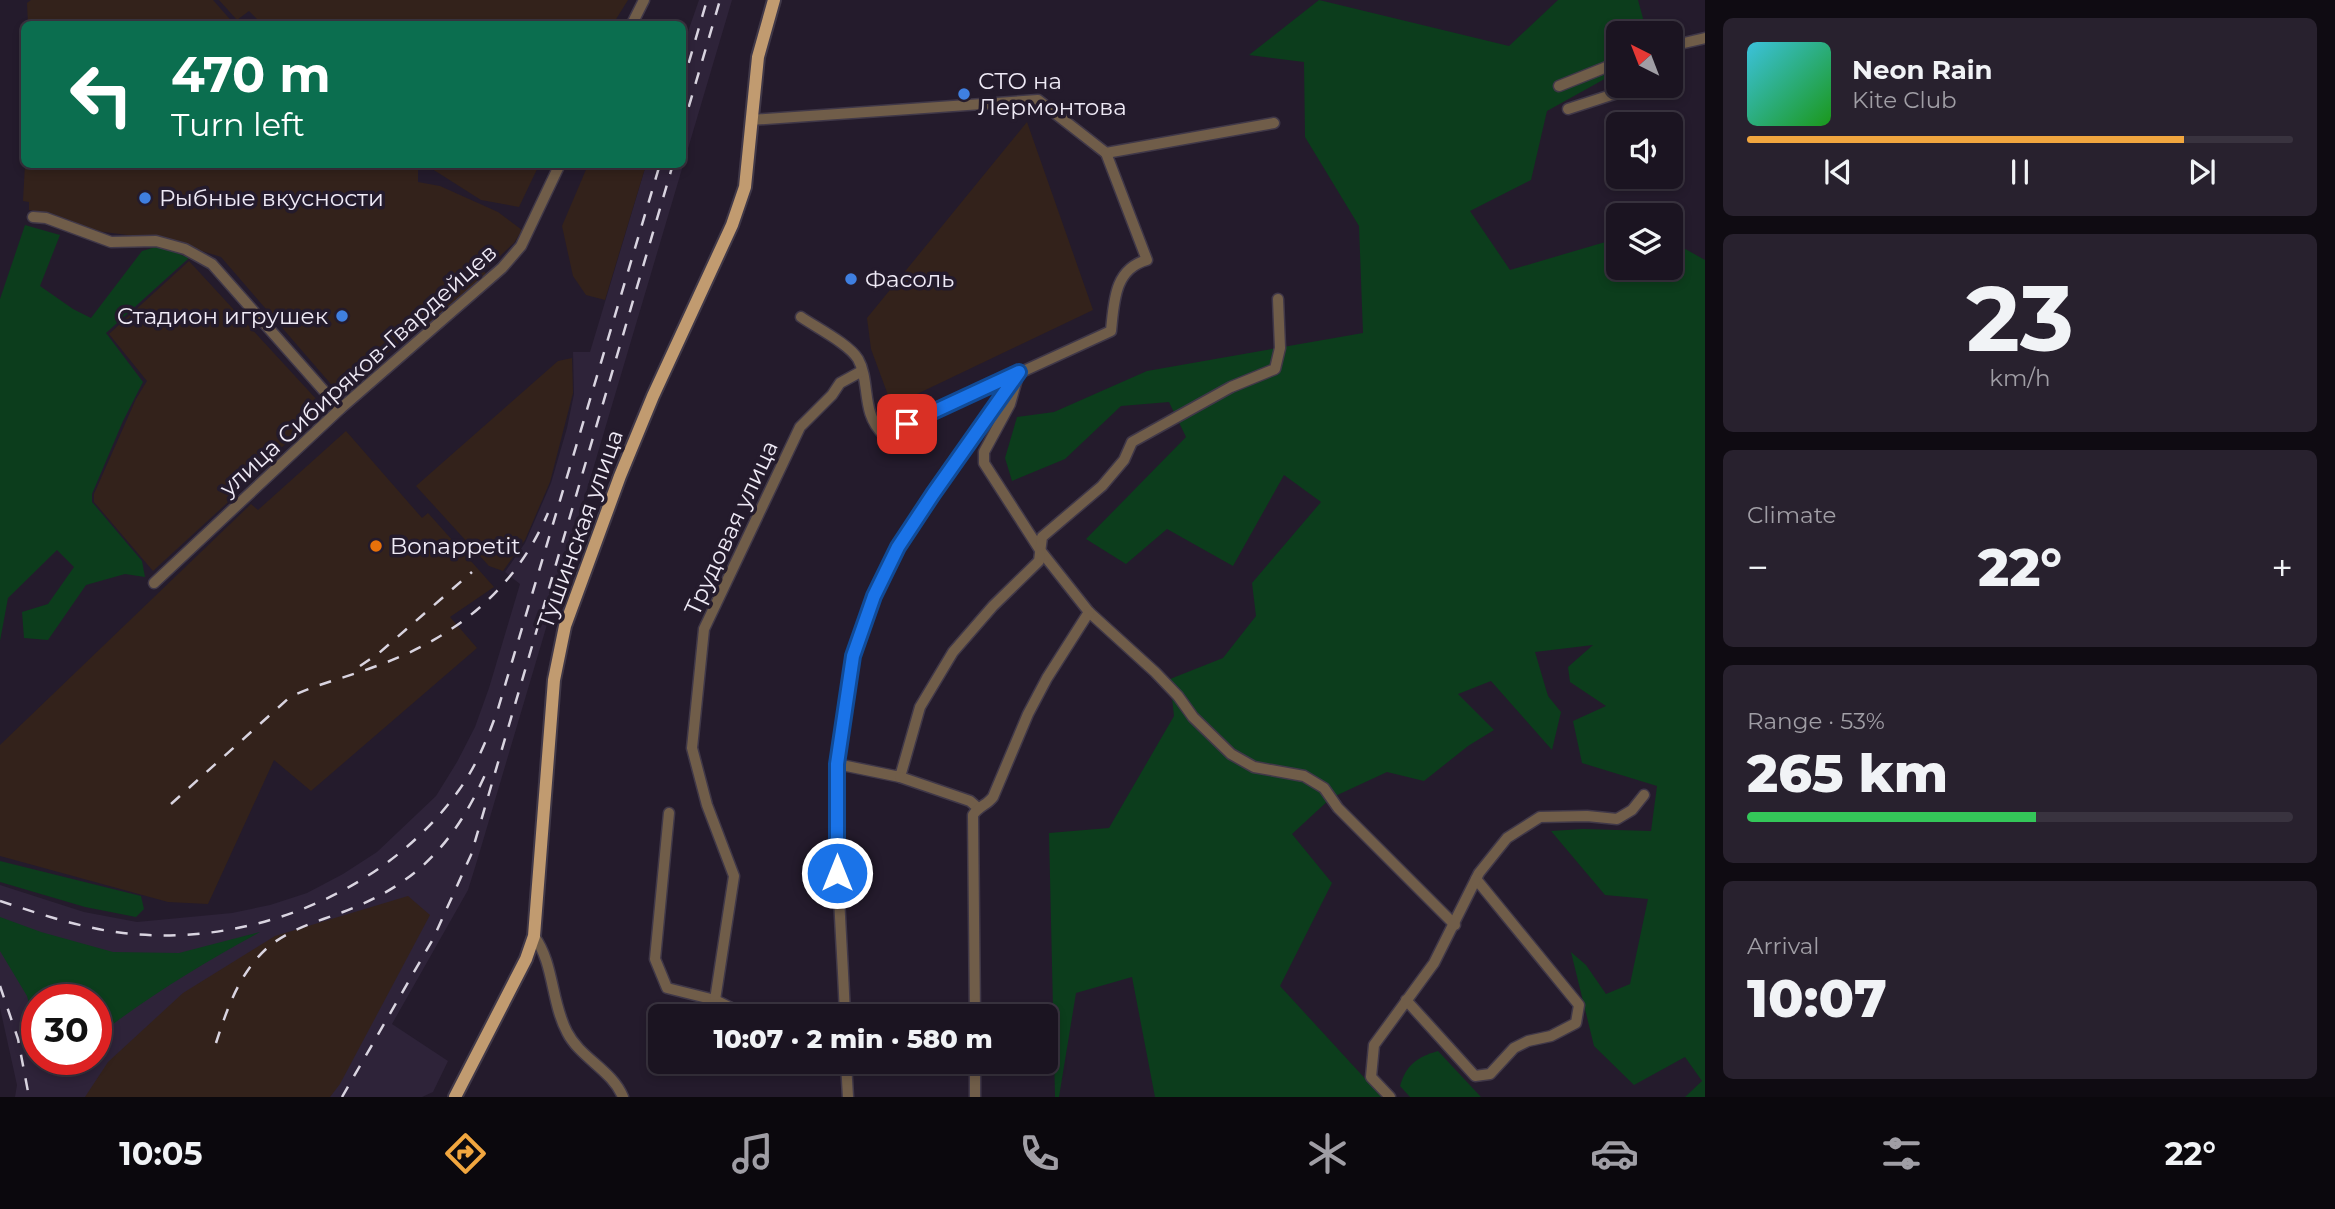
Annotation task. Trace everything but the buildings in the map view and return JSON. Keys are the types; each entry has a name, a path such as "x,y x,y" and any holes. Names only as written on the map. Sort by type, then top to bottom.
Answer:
{"main road":[{"name":"Тушинская улица","path":"455,1097 526,959 534,936 554,680 565,626 620,475 653,396 732,225 745,187 758,57 774,0"}],"street":[{"path":"634,21 644,0"},
{"path":"1684,43 1705,38"},
{"path":"1559,86 1606,67"},
{"path":"1568,109 1606,97"},
{"path":"751,120 1038,100 1106,153 1147,260 1136,262 1121,280 1115,294 1111,331 884,435 873,419 865,396 862,371 852,352 801,317"},
{"path":"1106,153 1274,122"},
{"name":"улица Сибиряков-Гвардейцев","path":"154,583 340,409 502,268 521,246 558,168"},
{"path":"33,217 46,218 111,242 156,241 185,249 212,264 340,409"},
{"path":"900,778 920,707 953,652 993,606 1039,561 1042,537 1102,486 1124,460 1132,442 1155,432 1231,387 1275,369 1280,348 1278,299"},
{"name":"Трудовая улица","path":"715,1004 734,876 707,805 692,748 704,629 800,427 832,395 840,383 862,371"},
{"path":"1019,372 1010,404 984,453 984,463 1040,550 1089,612 1178,696 1193,718 1231,754 1254,767 1304,776 1324,788 1338,808 1455,925"},
{"path":"844,1004 837,873 837,764 853,656 874,596 898,547 1019,372"},
{"path":"975,1004 973,815 978,807 988,803 993,797 1028,714 1089,612"},
{"path":"837,764 900,778 970,801 978,807"},
{"path":"1390,1097 1371,1077 1374,1045 1434,963 1476,879 1507,838 1540,817 1587,816 1617,819 1632,810 1644,795"},
{"path":"669,813 654,959 667,988 723,1004"},
{"path":"1406,1000 1475,1076 1490,1074 1514,1048 1551,1036 1576,1023 1579,1005 1476,879"},
{"path":"534,936 542,947 558,1013 568,1035 618,1086 623,1097"},
{"path":"847,1074 848,1097"},
{"path":"975,1074 975,1097"}],"shaded area":[{"path":"31,0 213,0 231,21 28,21 27,3"},
{"path":"219,0 628,0 615,21 259,21 249,11 237,20"},
{"path":"699,0 732,0 686,155 686,37"},
{"path":"1027,122 1093,310 892,406 871,349 867,318"},
{"path":"25,168 418,168 418,182 440,186 498,212 522,230 514,243 484,271 486,274 423,328 420,325 347,387 336,390 221,257 167,240 88,230 29,210 29,202 23,201"},
{"path":"431,168 538,168 519,207 481,200"},
{"path":"587,168 645,168 605,300 586,295 573,276 562,226"},
{"path":"645,168 682,168 468,890 392,1024 448,1061 433,1092 422,1097 15,1097 17,1085 0,1008 0,885 84,912 137,922 232,913 307,893 343,874 377,852 436,796 475,727 489,688 520,584 505,572 525,543 551,483 567,428 574,394 573,352 590,352"},
{"path":"189,261 318,401 319,413 236,490 238,493 153,571 94,502 94,494 136,399 147,381 109,334"},
{"path":"572,358 573,393 550,482 525,540 503,571 489,566 416,486 558,361"},
{"path":"346,431 422,518 428,513 494,587 450,617 477,648 311,791 274,760 208,904 168,902 0,856 0,745 251,504 258,510"},
{"path":"408,896 430,915 340,1084 330,1097 85,1097 99,1075 112,1075 112,1058 183,993 275,936"}],"green space":[{"path":"1319,0 1509,46 1558,0 1638,0 1644,21 1606,21 1606,78 1547,111 1531,180 1470,211 1510,270 1606,242 1606,280 1683,280 1683,248 1705,260 1705,1097 1685,1097 1702,1081 1685,1057 1634,1085 1594,1046 1571,952 1586,965 1606,994 1630,984 1648,899 1605,895 1551,831 1651,831 1657,786 1582,763 1573,721 1606,706 1570,682 1568,667 1593,645 1535,652 1548,696 1561,712 1552,750 1491,681 1458,694 1494,730 1468,746 1424,781 1387,772 1331,798 1292,834 1332,883 1280,986 1382,1097 1155,1097 1132,977 1076,993 1059,1097 1055,1097 1054,1074 1058,1074 1058,1004 1053,1004 1049,833 1109,828 1174,716 1170,679 1223,658 1256,616 1252,583 1321,502 1284,475 1233,566 1167,529 1126,564 1086,539 1186,437 1169,402 1121,406 1065,459 1012,481 1005,458 1017,417 1054,412 1147,371 1363,333 1359,226 1305,137 1304,62 1249,55"},
{"path":"25,225 60,235 40,286 91,318 142,251 159,246 189,258 106,333 143,382 123,421 92,494 92,502 142,561 145,577 125,574 86,585 48,640 24,638 22,612 48,604 74,567 57,550 8,598 0,641 0,299"},
{"path":"0,861 141,896 144,909 136,917 85,907 0,882"},
{"path":"0,917 41,932 113,952 179,953 260,932 176,981 112,1025 112,984 21,986 0,951"},
{"path":"1438,1051 1481,1097 1410,1097 1400,1086 1409,1067 1418,1059"}],"railway":[{"path":"686,72 707,0"},
{"path":"686,116 720,0"},
{"path":"0,901 45,916 107,931 170,935 218,931 265,922 310,906 354,884 393,858 429,826 471,771 498,709 659,168"},
{"path":"342,1097 433,939 471,855 672,168"},
{"path":"171,804 290,697 400,657 428,643 477,610 517,567 548,513"},
{"path":"360,666 379,653 472,572"},
{"path":"216,1043 241,981 266,949 292,932 370,900 415,873 433,856 464,816 489,766"},
{"path":"0,986 18,1039 29,1097"}],"place":[{"name":"СТО на Лермонтова","path":"964,94"},
{"name":"Рыбные вкусности","path":"145,198"},
{"name":"Фасоль","path":"851,279"},
{"name":"Стадион игрушек","path":"342,316"},
{"name":"Bonappetit","path":"376,546"}],"route":[{"path":"837,873 837,764 853,656 874,596 898,547 1019,372 907,424"}]}
